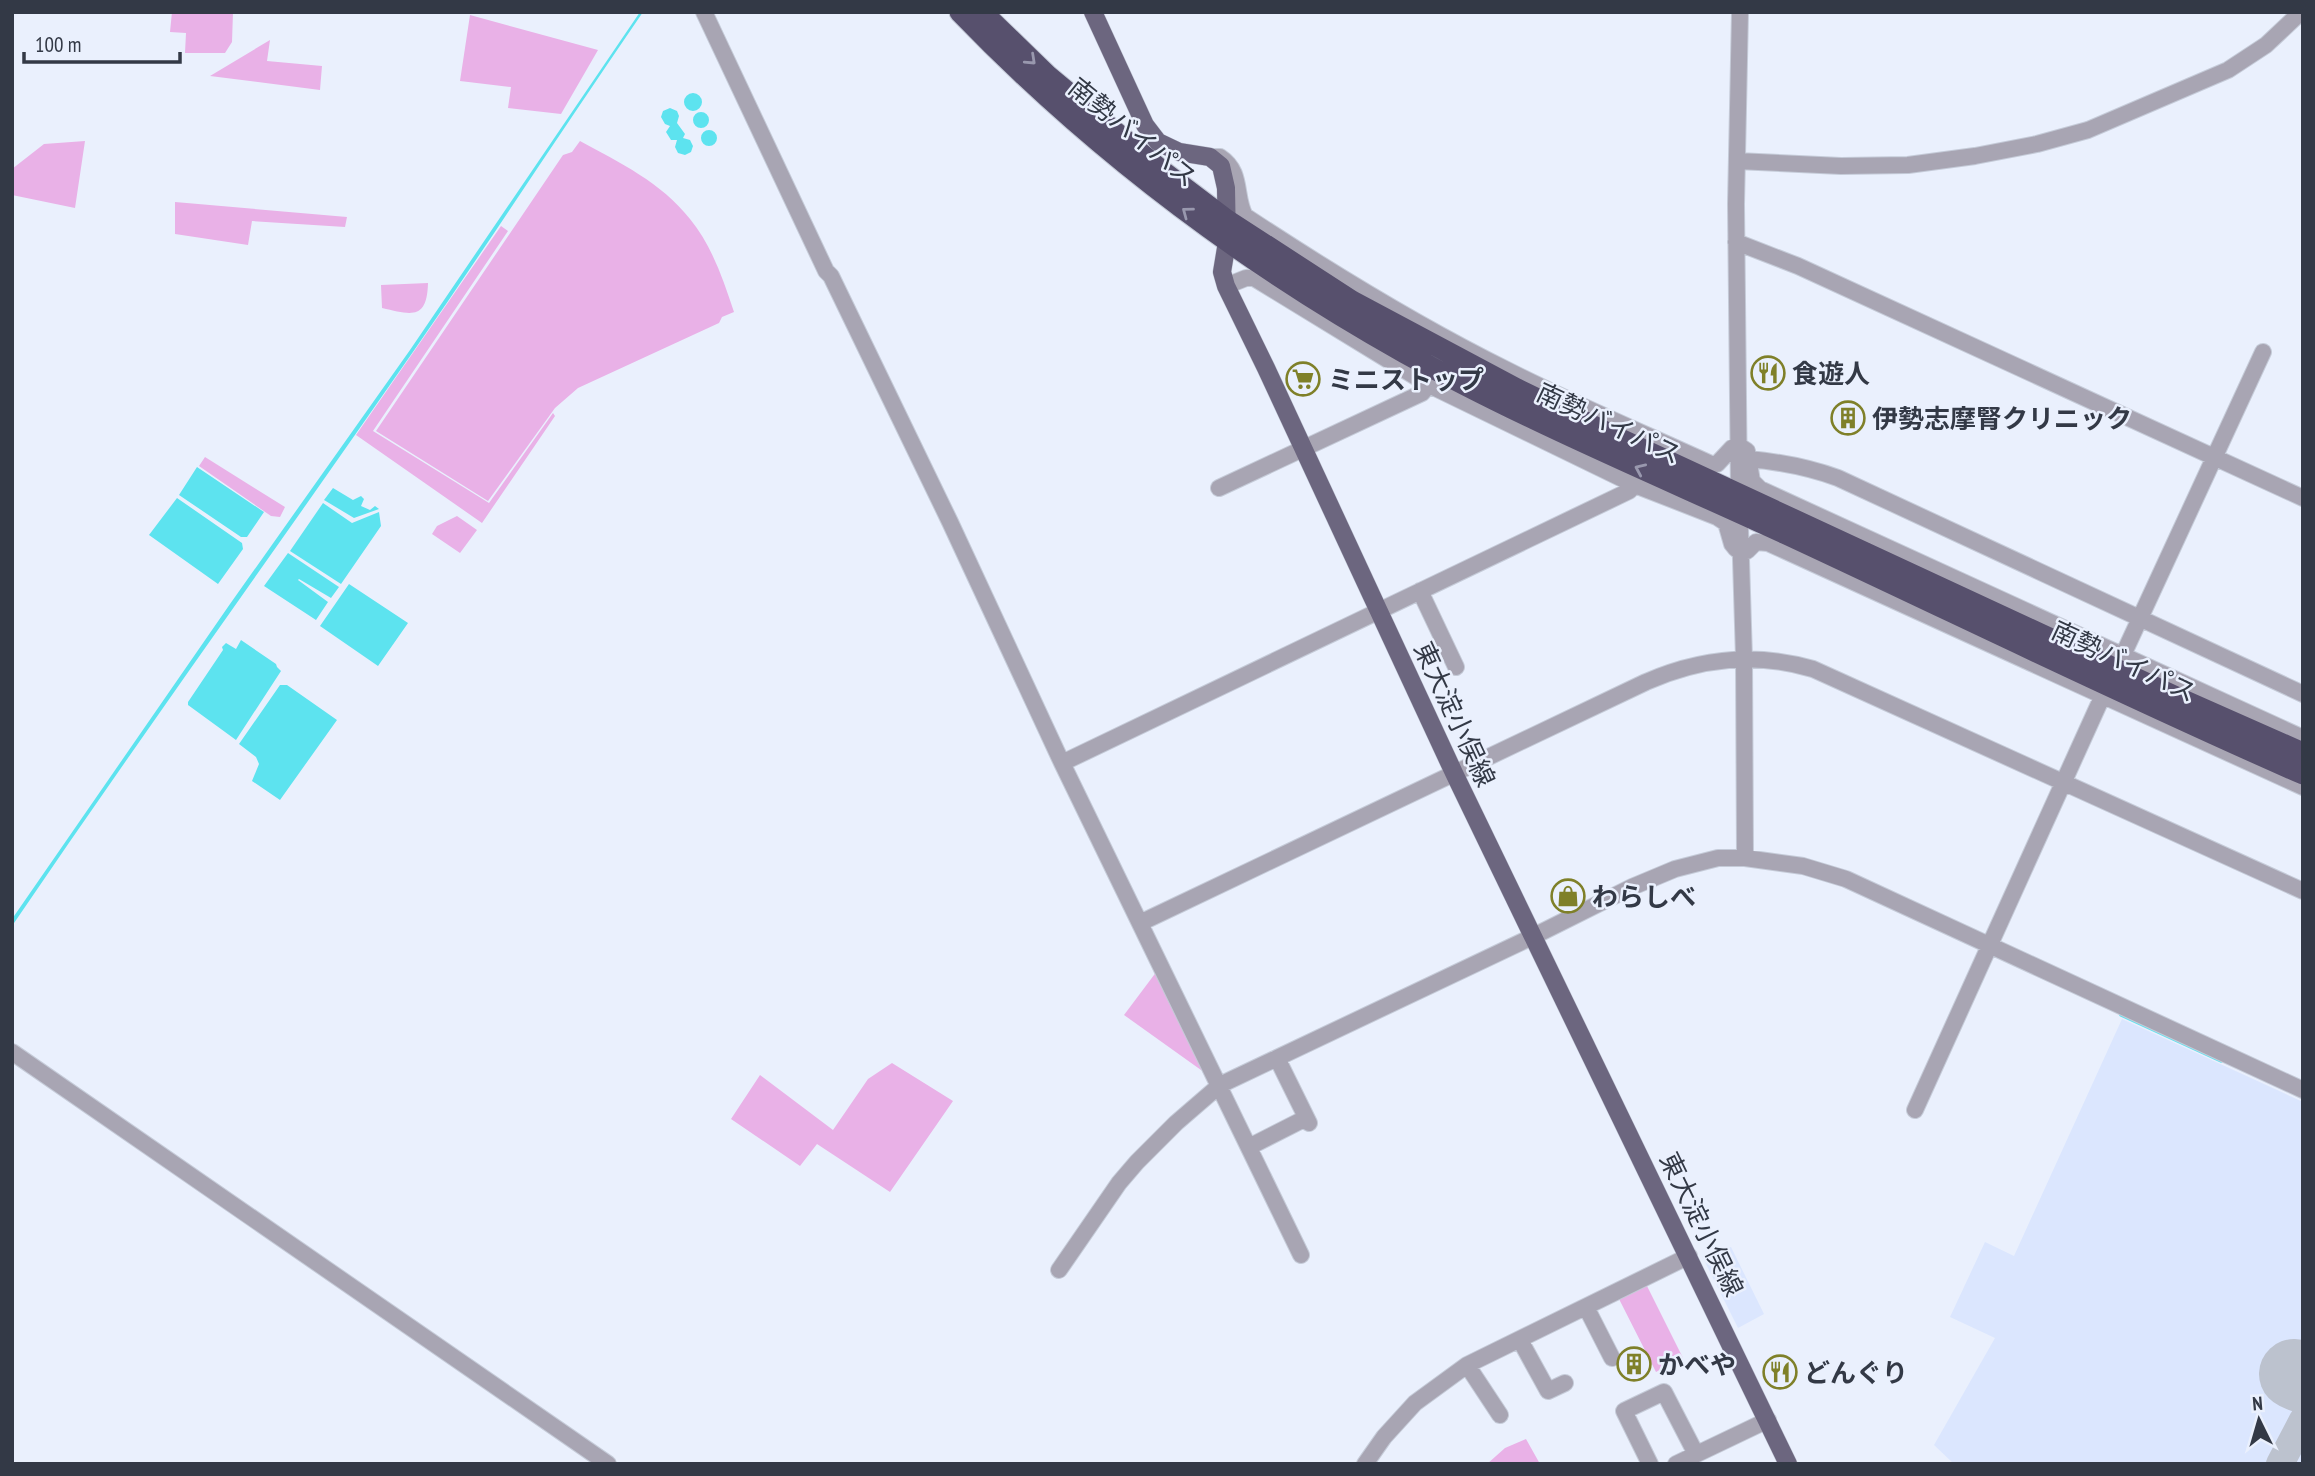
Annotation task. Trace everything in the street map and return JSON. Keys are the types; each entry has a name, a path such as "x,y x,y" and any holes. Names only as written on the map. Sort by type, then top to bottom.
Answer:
{"highway":[{"name":"南勢バイパス","path":"960,12 1030,81 1107,150 1227,242 1409,355 1541,422 1739,504 2303,753"},
{"name":"南勢バイパス","path":"982,12 1047,75 1161,170 1227,220 1341,295 1416,337 1739,504 2303,774"}],"main road":[{"path":"1093,12 1145,125 1158,142 1178,152 1210,158"},
{"name":"東大淀小俣線","path":"1210,158 1220,166 1225,176 1227,242 1223,272 1226,286 1454,773 1788,1464"}],"street":[{"path":"704,12 825,271 831,276 1062,763 1301,1255"},
{"path":"1740,12 1736,242 1745,858"},
{"path":"1737,161 1841,166 1908,164 1975,156 2037,144 2088,130 2228,70 2266,45 2301,12"},
{"path":"1210,158 1220,157 1233,168 1239,188 1240,208 1245,216 1343,280 1454,343 1510,372 1711,464 1722,460 1738,445"},
{"path":"1736,242 1798,266 2303,498"},
{"path":"1226,286 1246,278 1254,278 1429,385 1635,485 1717,517 1726,523 1735,549 1746,551 1756,542 1768,542 2303,787"},
{"path":"2123,654 2263,352"},
{"path":"1219,488 1422,393 1429,385"},
{"path":"1738,445 1747,451 1749,473 1760,489 2303,738"},
{"path":"1749,459 1787,463 1838,478 2303,694"},
{"path":"1062,763 1629,491 1635,485"},
{"path":"1420,590 1456,667"},
{"path":"1140,923 1676,669 1744,658 1774,659 1813,669 2303,891"},
{"path":"1915,1110 2103,695"},
{"path":"1059,1270 1119,1183 1137,1162 1175,1123 1220,1085 1632,887 1675,869 1718,858 1745,858 1803,866 1846,879 2303,1090"},
{"path":"12,1052 608,1464"},
{"path":"1249,1147 1308,1120 1277,1058"},
{"path":"1365,1464 1384,1437 1415,1403 1467,1366 1689,1256"},
{"path":"1586,1307 1612,1358"},
{"path":"1520,1340 1548,1391 1565,1383"},
{"path":"1467,1366 1500,1415"},
{"path":"1650,1464 1624,1411 1664,1392 1696,1454"},
{"path":"1676,1464 1768,1420"}],"shaded area":[{"path":"172,12 233,12 232,42 225,53 185,53 186,33 170,32"},
{"path":"470,15 598,50 561,114 508,108 511,87 460,81"},
{"path":"270,40 267,61 322,66 320,90 210,76"},
{"path":"85,141 75,208 12,195 12,169 44,144"},
{"path":"580,141 639,174 679,206 698,229 711,252 734,312 722,317 719,323 578,388 555,408 488,501 376,431 563,155 572,152"},
{"path":"175,202 347,217 345,227 252,221 248,245 175,234"},
{"path":"501,226 508,231 373,431 489,503 553,413 555,416 482,523 356,435"},
{"path":"428,283 425,304 416,312 382,308 381,285"},
{"path":"205,457 285,507 280,517 271,516 199,466"},
{"path":"457,516 477,530 460,553 432,534 437,526"},
{"path":"1157,971 1203,1063 1201,1070 1124,1015"},
{"path":"2122,1019 2303,1102 2303,1464 1954,1464 1934,1445 1995,1338 1950,1317 1985,1242 2014,1256"},
{"path":"892,1063 953,1101 890,1192 817,1144 800,1166 731,1119 760,1075 833,1130 868,1079"},
{"path":"1731,1247 1764,1314 1738,1328 1702,1256 1712,1250"},
{"path":"1647,1286 1683,1358 1656,1372 1619,1299"},
{"path":"1526,1439 1540,1464 1487,1464 1505,1448"}],"water":[{"path":"640,12 643,12 444,307 12,926 12,919 410,350"},
{"path":"693,93 699,96 702,102 699,108 693,111 687,108 684,102 687,96"},
{"path":"670,108 677,111 677,123 685,134 683,138 690,140 693,146 691,152 685,155 678,153 675,147 677,140 671,140 666,132 670,126 665,124 661,117 663,111"},
{"path":"698,112 704,112 709,120 707,126 698,128 693,123 693,117"},
{"path":"706,130 712,130 717,138 715,144 706,146 701,141 701,135"},
{"path":"197,467 264,512 247,537 241,537 179,495"},
{"path":"333,488 353,500 361,496 364,499 361,506 370,510 375,506 379,509 354,518 324,500"},
{"path":"177,498 242,543 243,549 218,584 149,535"},
{"path":"323,503 352,523 379,512 381,526 341,584 290,551"},
{"path":"288,553 339,587 331,598 298,580 328,602 316,620 264,586"},
{"path":"349,584 408,623 378,666 320,626"},
{"path":"241,640 276,664 281,671 236,740 188,705 188,702 223,650 222,647 226,643 236,649"},
{"path":"280,685 287,685 337,720 280,800 252,781 259,764 256,757 239,744"}],"waterway":[{"path":"2121,1015 2221,1061"}],"taxiway":[{"path":"2280,1464 2303,1420"}],"runway":[{"path":"2294,1374 2303,1378"}],"place":[{"name":"食遊人","path":"1768,373"},
{"name":"ミニストップ","path":"1303,379"},
{"name":"伊勢志摩腎クリニック","path":"1848,418"},
{"name":"わらしべ","path":"1568,896"},
{"name":"かべや","path":"1634,1364"},
{"name":"どんぐり","path":"1780,1372"}]}
